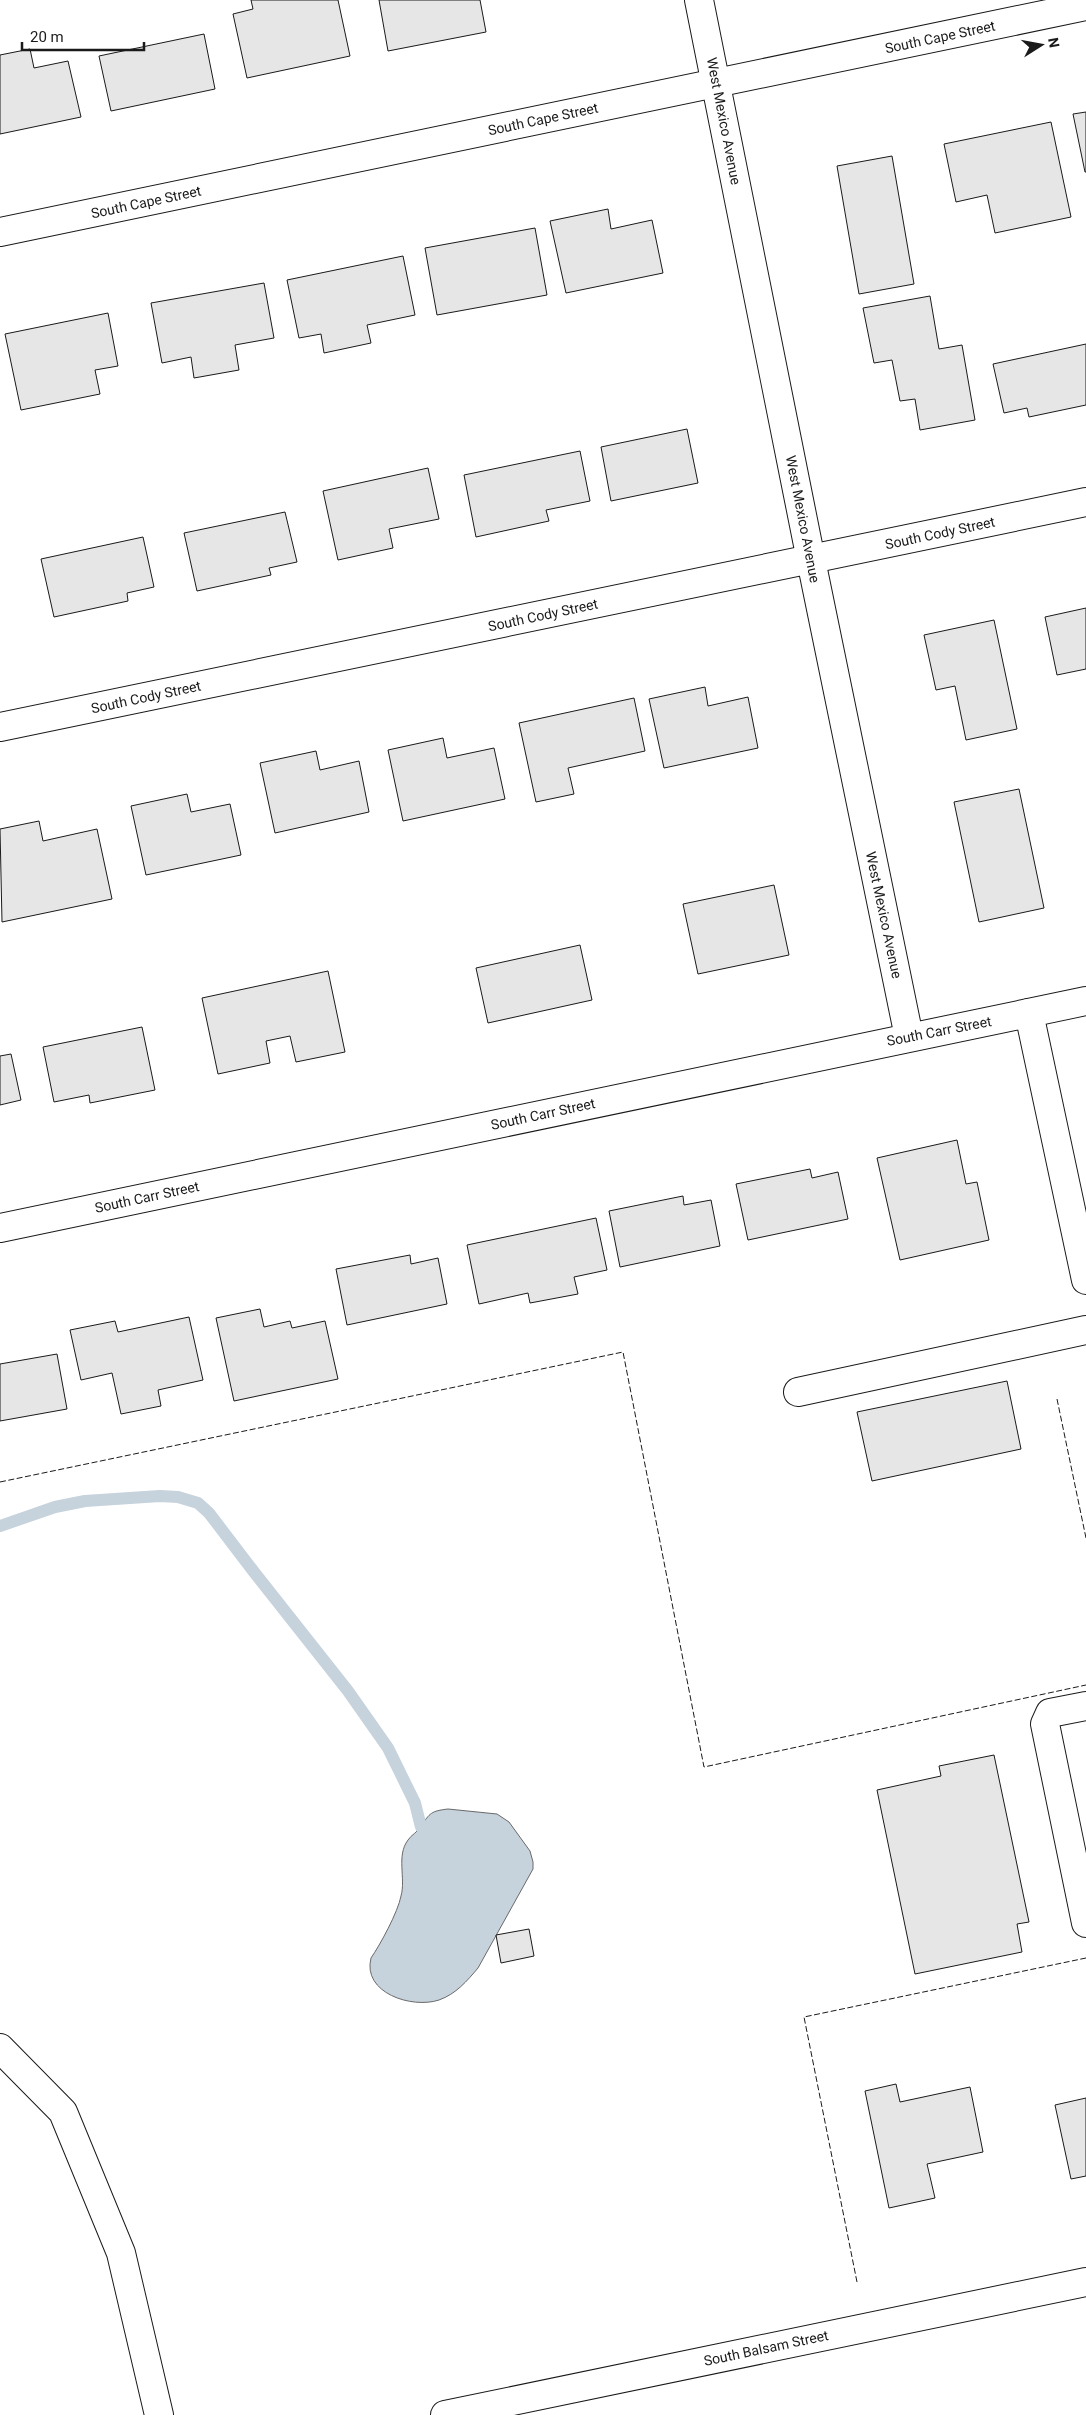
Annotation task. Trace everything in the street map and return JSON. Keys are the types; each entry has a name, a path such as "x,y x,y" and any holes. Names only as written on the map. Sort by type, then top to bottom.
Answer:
{"street":[{"name":"West Mexico Avenue","path":"699,0 909,1037"},
{"name":"South Cape Street","path":"0,232 1086,6"},
{"name":"South Cody Street","path":"0,727 1086,502"},
{"name":"South Carr Street","path":"0,1228 1086,1001"},
{"path":"1029,1013 1086,1280"},
{"path":"798,1392 1086,1330"},
{"path":"1086,1706 1050,1713 1045,1724 1086,1924"},
{"path":"0,2048 63,2112 121,2253 159,2415"},
{"name":"South Balsam Street","path":"445,2415 1086,2282"}],"shaded area":[{"path":"448,1809 497,1814 509,1822 530,1851 533,1869 478,1968 465,1982 456,1991 439,2000 416,2002 403,2000 381,1989 374,1981 370,1970 371,1958 388,1928 399,1903 402,1889 404,1846 429,1815"}],"building":[{"path":"251,0 338,0 350,56 247,78 233,14 253,9"},
{"path":"379,0 480,0 486,32 388,51"},
{"path":"204,34 215,89 111,111 99,56"},
{"path":"30,49 34,68 68,61 81,117 0,134 0,55"},
{"path":"1086,112 1086,172 1085,172 1073,114"},
{"path":"1051,122 1071,217 995,233 987,195 956,202 944,144"},
{"path":"892,156 914,284 859,294 837,166"},
{"path":"608,209 611,229 652,220 663,273 566,293 550,221"},
{"path":"535,228 547,295 437,315 425,248"},
{"path":"403,256 415,315 367,325 371,343 324,353 321,334 299,338 287,280"},
{"path":"264,283 274,338 235,345 239,370 194,378 191,357 162,363 151,303"},
{"path":"930,296 939,349 962,345 975,420 920,430 915,399 900,401 892,360 874,363 863,308"},
{"path":"108,313 118,366 95,370 100,394 21,410 5,334"},
{"path":"1086,344 1086,405 1029,417 1027,408 1004,413 993,364"},
{"path":"687,429 698,483 611,501 601,447"},
{"path":"580,451 590,501 546,510 549,521 476,537 464,475"},
{"path":"428,468 439,519 389,529 393,548 338,560 323,491"},
{"path":"285,512 297,562 269,568 271,575 197,591 184,533"},
{"path":"143,537 154,587 127,593 128,601 54,617 41,559"},
{"path":"1086,608 1086,669 1057,675 1045,617"},
{"path":"994,620 1017,729 966,740 955,686 936,690 924,635"},
{"path":"705,687 708,706 748,697 758,748 664,768 649,699"},
{"path":"634,698 645,751 568,768 574,794 536,802 519,723"},
{"path":"443,738 447,758 494,748 505,799 403,821 388,750"},
{"path":"316,751 320,770 359,761 369,812 275,833 260,763"},
{"path":"1019,789 1044,908 979,922 954,802"},
{"path":"187,794 191,812 230,804 241,855 146,875 131,806"},
{"path":"39,821 43,841 97,829 112,899 2,922 0,829"},
{"path":"774,885 789,955 698,974 683,904"},
{"path":"580,945 592,1000 488,1023 476,968"},
{"path":"328,971 345,1052 296,1062 290,1036 266,1041 270,1063 218,1074 202,998"},
{"path":"142,1027 155,1090 90,1103 89,1095 54,1102 43,1047"},
{"path":"11,1054 21,1100 0,1105 0,1056"},
{"path":"957,1140 966,1184 977,1182 989,1240 900,1260 877,1158"},
{"path":"810,1169 812,1178 838,1172 848,1219 748,1240 736,1184"},
{"path":"683,1196 684,1205 711,1200 720,1246 620,1267 609,1211"},
{"path":"596,1218 607,1270 574,1277 578,1294 530,1303 528,1293 479,1304 467,1245"},
{"path":"410,1255 411,1264 438,1258 447,1304 347,1325 336,1269"},
{"path":"260,1309 264,1327 290,1321 292,1328 325,1321 338,1379 234,1401 216,1318"},
{"path":"189,1317 203,1380 158,1390 161,1406 121,1414 112,1373 81,1380 70,1330 115,1321 118,1332"},
{"path":"57,1354 67,1409 0,1421 0,1364"},
{"path":"1007,1381 1021,1449 872,1481 857,1412"},
{"path":"994,1755 1029,1922 1017,1924 1022,1952 915,1974 877,1790 941,1776 939,1766"},
{"path":"529,1929 534,1956 501,1963 496,1935"},
{"path":"896,2084 900,2102 970,2087 983,2152 927,2164 935,2198 889,2208 865,2091"},
{"path":"1086,2098 1086,2176 1071,2179 1055,2105"}],"waterway":[{"path":"0,1526 55,1507 85,1501 160,1496 178,1497 198,1503 209,1513 348,1691 388,1748 415,1803 421,1827"}],"fence":[{"path":"0,1482 623,1352 704,1767 1086,1685"},
{"path":"1057,1399 1086,1538"},
{"path":"857,2282 804,2017 1086,1958"}]}
